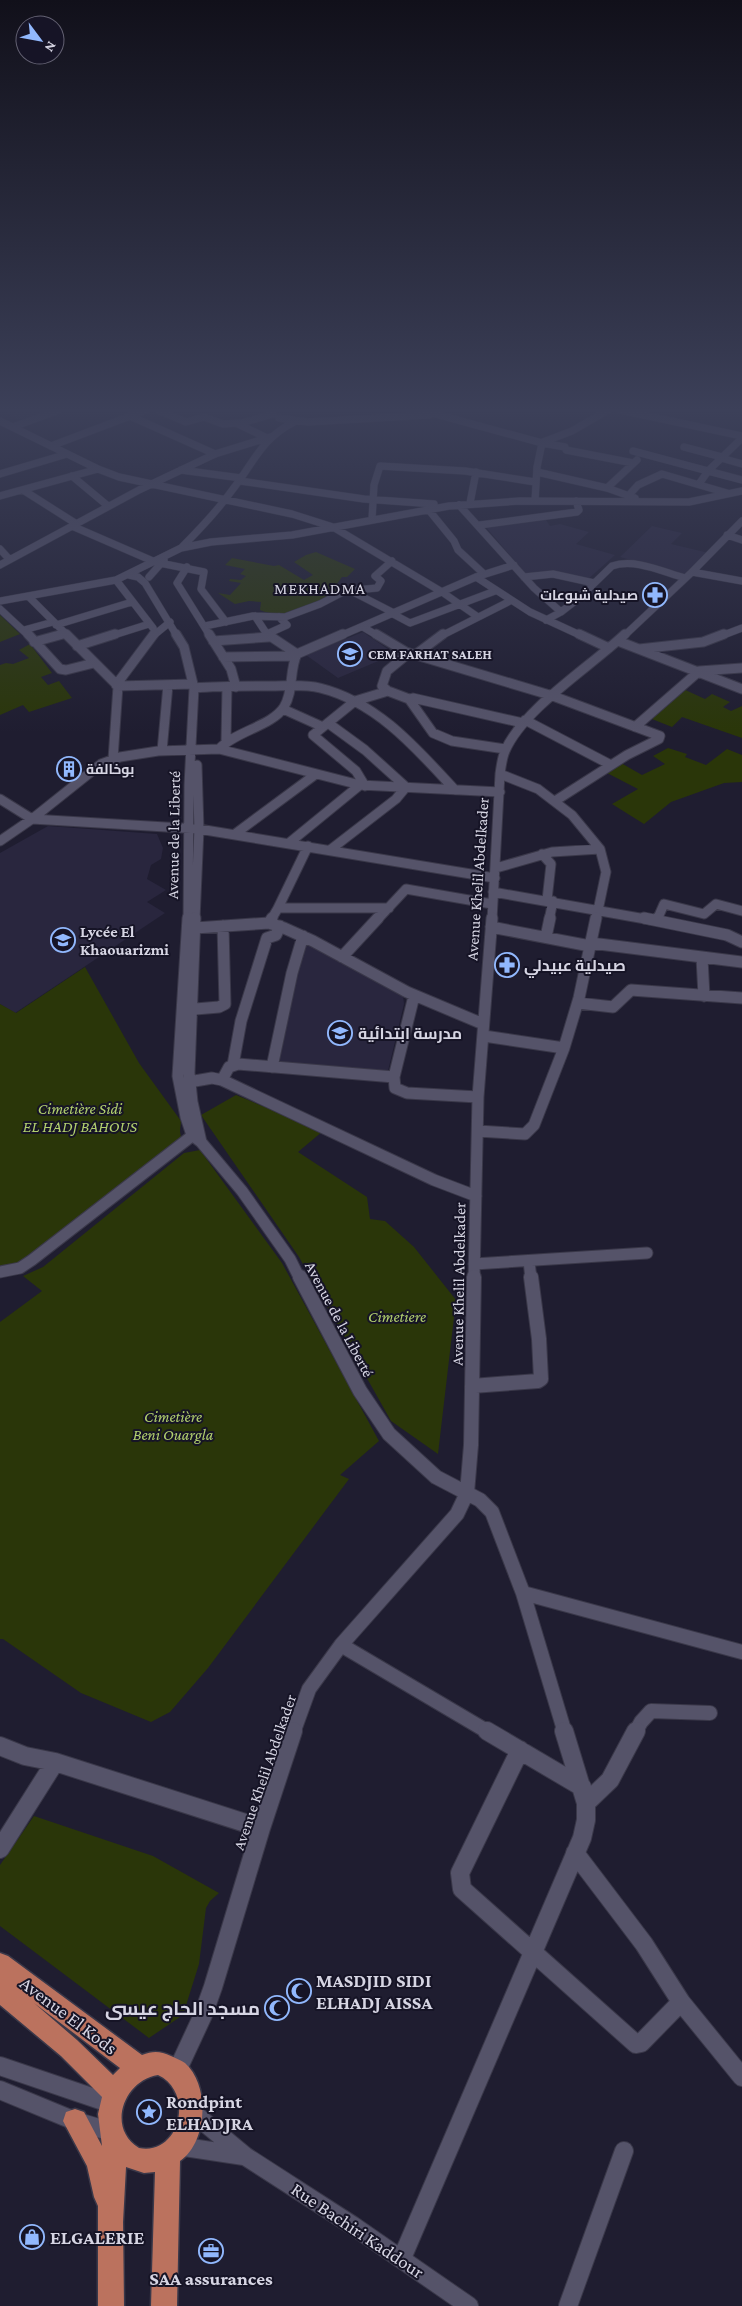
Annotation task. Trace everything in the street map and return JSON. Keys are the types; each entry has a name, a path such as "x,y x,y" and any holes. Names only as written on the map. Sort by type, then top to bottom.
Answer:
{"main road":[{"name":"Avenue El Kods","path":"0,1964 138,2067"},
{"path":"0,1990 68,2048 113,2099"},
{"path":"111,2306 110,2222 113,2135 110,2118 113,2099 121,2082 138,2067 159,2063 177,2071 189,2089 192,2112 184,2136 173,2150 158,2159 138,2160 128,2156 113,2135"},
{"path":"75,2121 98,2162 110,2222"},
{"path":"164,2306 173,2150"}],"street":[{"path":"64,518 74,524 158,562 187,567 205,573 201,589"},
{"path":"0,565 86,518"},
{"path":"181,548 210,518"},
{"path":"303,518 333,527 442,592 478,617"},
{"path":"149,577 158,562 166,555 181,548 211,542 276,537 381,518"},
{"path":"434,518 480,576 495,591 510,600 546,620 614,644 638,649 742,689"},
{"path":"473,518 524,577 561,612"},
{"path":"480,525 536,518"},
{"name":"Avenue Khelil Abdelkader","path":"177,2071 195,2033 213,1987 260,1828 309,1689 340,1645 457,1514 467,1493 471,1445 478,1098 495,873 500,774 505,749 524,722 614,644 689,575 742,521"},
{"path":"199,530 199,537 211,542"},
{"path":"727,535 742,540"},
{"path":"0,549 9,559"},
{"path":"0,601 116,580 158,562"},
{"path":"205,626 256,616 279,617 320,604 349,591 377,588 381,581 375,576 392,562"},
{"path":"546,620 573,604 612,566 618,563 689,575 742,580"},
{"path":"223,657 296,655 480,576 514,565"},
{"path":"187,567 177,582 231,669 226,740"},
{"name":"Avenue de la Liberté","path":"142,568 180,626 190,646 196,687 194,750 196,928 178,1076 186,1117 197,1136 242,1191 290,1259 360,1391 381,1424 395,1441 427,1469 448,1485 480,1500 492,1512 523,1593 584,1795"},
{"path":"524,577 553,574 594,584"},
{"name":"Avenue de la Liberté","path":"129,575 142,580 170,622 184,647 196,687"},
{"path":"116,580 156,632"},
{"path":"183,592 201,589"},
{"path":"201,589 226,622"},
{"path":"349,591 371,598 379,606 410,623 495,591"},
{"path":"29,597 117,685 196,687 303,685 320,688 355,701 372,712 395,730 455,790"},
{"path":"510,600 440,636 412,654 383,677 382,686 388,691 409,699 413,698 524,722 611,765"},
{"path":"24,630 132,602"},
{"path":"0,609 24,630 60,669 66,670 94,662"},
{"path":"256,616 268,636 296,655"},
{"path":"213,641 268,636 287,625 279,617"},
{"path":"113,759 117,685 156,632 170,622"},
{"path":"77,646 150,624"},
{"path":"363,626 412,654 553,696 635,726 660,738 611,765 555,801"},
{"path":"638,649 703,642 742,628"},
{"path":"34,642 64,634"},
{"path":"219,749 226,740 266,722 283,709 287,701 288,686 296,655"},
{"path":"635,726 695,672 742,668"},
{"path":"162,751 168,685"},
{"path":"362,785 356,771 314,738 314,734 355,701 388,691"},
{"path":"409,699 433,734 452,741 505,749"},
{"path":"283,709 326,725 365,750 406,787"},
{"path":"0,841 32,819 87,774 113,759 127,755 162,751 219,749 362,785 500,792"},
{"path":"234,834 316,774"},
{"path":"478,1131 528,1133 534,1125 564,1048 578,1003 587,970 606,872 600,849 580,823 555,801 529,785 500,774"},
{"path":"289,843 362,785"},
{"path":"330,850 396,799 406,787"},
{"path":"0,798 32,819 195,829 495,873 542,854 600,849"},
{"name":"Avenue de la Liberté","path":"195,829 188,931 187,1010 190,1082 197,1136"},
{"path":"234,1065 241,1021 267,938 276,935 275,924 278,908 308,846"},
{"path":"542,854 551,864 546,938"},
{"path":"342,957 403,891 407,889 492,898 550,901 714,931 742,942"},
{"path":"657,920 664,904 704,914 716,904 742,911"},
{"path":"278,908 389,908"},
{"path":"196,928 275,924 302,936 414,996 484,1030 564,1048"},
{"path":"187,1010 219,1007 226,1004 223,926"},
{"path":"490,928 546,938 742,962"},
{"path":"272,1067 302,936"},
{"path":"702,958 704,996"},
{"path":"578,1003 612,1007 631,990 742,998"},
{"path":"414,996 394,1077 396,1088 407,1093 478,1098"},
{"path":"222,1080 229,1067 234,1065 394,1077"},
{"path":"190,1082 212,1078 222,1080 434,1180 476,1196"},
{"path":"0,1272 20,1268 32,1260 197,1136"},
{"path":"474,1264 647,1252"},
{"path":"472,1386 538,1381 541,1379 539,1339 529,1260"},
{"path":"523,1593 742,1652"},
{"path":"340,1645 520,1750 584,1795"},
{"path":"584,1795 610,1780 646,1715 651,1711 710,1713"},
{"path":"0,1746 24,1756 55,1762 260,1828"},
{"path":"520,1750 460,1873 462,1889 533,1950 636,2044 642,2043 682,2002"},
{"path":"0,1850 55,1762"},
{"path":"402,2258 575,1854 586,1820 584,1795"},
{"path":"575,1854 644,1944 682,2002 742,2077"},
{"path":"0,2066 113,2099"},
{"path":"0,2090 113,2135"},
{"name":"Rue Bachiri Kaddour","path":"192,2112 245,2156 402,2258 469,2306"},
{"name":"Rue Bachiri Kaddour","path":"173,2150 245,2156"},
{"path":"568,2306 624,2151"}],"shaded area":[{"path":"544,518 550,526 560,524 589,532 576,544 615,555 587,580 527,575 485,526"},
{"path":"652,526 682,533 671,544 709,553 686,575 620,557"},
{"name":"CEM FARHAT SALEH","path":"363,632 395,654 338,678 306,655"},
{"name":"Lycée El Khaouarizmi","path":"48,826 157,834 163,848 161,859 151,865 147,879 166,890 147,902 165,913 15,1013 0,1004 0,853"},
{"name":"مدرسة ابتدائية","path":"304,941 403,996 404,1004 387,1075 278,1062"}],"green space":[{"path":"316,552 355,569 347,577 342,577 333,589 343,591 313,605 292,612 271,613 260,610 261,602 249,601 235,604 218,593 230,595 241,583 229,581 230,579 241,580 246,576 240,574 245,569 225,565 232,558 274,566 279,565 304,580 313,575 294,562"},
{"path":"0,615 20,634 0,642"},
{"path":"30,644 52,673 41,677 48,685 59,681 72,698 29,712 23,705 0,715 0,665 6,663 13,664 29,658 19,650"},
{"path":"681,688 705,699 712,694 730,702 723,707 731,711 742,706 742,738 682,717 672,727 647,717"},
{"path":"668,748 687,754 685,757 706,765 727,749 742,755 742,782 724,783 671,802 644,824 612,804 638,789 607,773 621,763 642,775 665,764 653,756"},
{"name":"Cimetière Sidi EL HADJ BAHOUS","path":"85,967 139,1063 181,1121 181,1138 27,1262 0,1268 0,1004 16,1013"},
{"name":"Cimetiere","path":"236,1095 323,1131 298,1152 367,1197 370,1219 385,1221 414,1247 456,1300 438,1454 391,1421 299,1257 201,1115"},
{"name":"Cimetière Beni Ouargla","path":"200,1150 282,1263 379,1441 340,1475 349,1479 208,1668 170,1712 151,1722 81,1693 3,1639 0,1639 0,1322 42,1291 23,1276 43,1267 184,1153"},
{"path":"34,1816 153,1856 219,1893 210,1901 206,1908 199,1964 183,2015 149,2038 0,1926 0,1865"}],"place":[{"name":"صيدلية شبوعات","path":"655,595"},
{"name":"CEM FARHAT SALEH","path":"350,654"},
{"name":"بوخالفة","path":"69,769"},
{"name":"Lycée El Khaouarizmi","path":"63,940"},
{"name":"صيدلية عبيدلي","path":"507,965"},
{"name":"مدرسة ابتدائية","path":"340,1033"},
{"name":"MASDJID SIDI ELHADJ AISSA","path":"299,1991"},
{"name":"مسجد الحاج عيسى","path":"277,2008"},
{"name":"Rondpint ELHADJRA","path":"149,2112"},
{"name":"ELGALERIE","path":"32,2237"},
{"name":"SAA assurances","path":"211,2251"}],"district":[{"name":"MEKHADMA","path":"320,588"}]}
